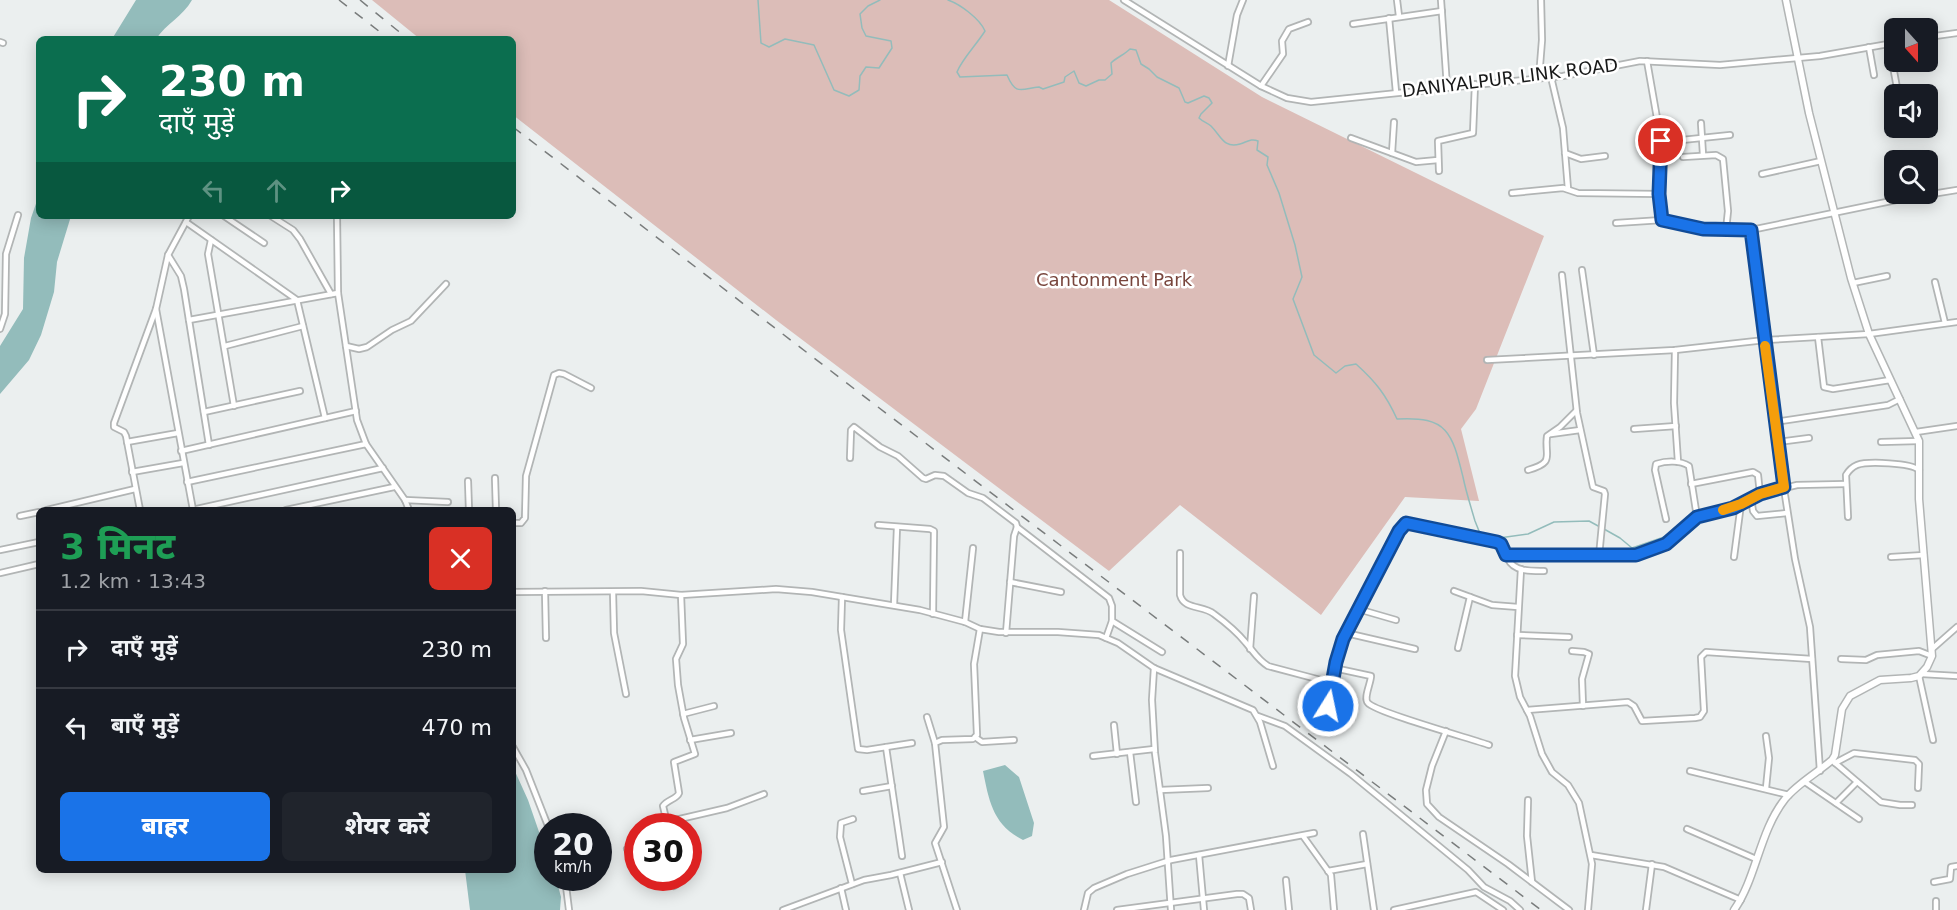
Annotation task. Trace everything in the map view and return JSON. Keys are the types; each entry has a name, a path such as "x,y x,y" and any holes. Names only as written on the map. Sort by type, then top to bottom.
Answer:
{"street":[{"name":"DANIYALPUR LINK ROAD","path":"1124,0 1261,86 1287,98 1311,102 1551,77 1647,61 1720,65 1820,56 1884,44"},
{"path":"1225,64 1237,15 1244,0"},
{"path":"1397,0 1399,16"},
{"path":"1441,0 1447,87"},
{"path":"1539,78 1542,40 1541,0"},
{"path":"1786,0 1821,161 1852,283 1869,334 1919,441 1919,498 1928,624 1932,649 1932,657 1920,675 1933,741"},
{"path":"1353,24 1442,11"},
{"path":"1389,18 1396,92"},
{"path":"1261,86 1283,54 1282,41 1289,29 1308,22"},
{"path":"1938,36 1957,33"},
{"path":"1869,47 1874,75"},
{"path":"1647,61 1661,141 1659,194 1662,220"},
{"path":"1551,77 1563,128 1568,189"},
{"path":"1439,171 1438,141 1473,133 1475,129 1475,84"},
{"path":"1392,153 1394,122"},
{"path":"1701,123 1703,155"},
{"path":"1682,140 1730,135"},
{"path":"1351,138 1416,162 1438,160"},
{"path":"1565,153 1581,159 1605,156"},
{"path":"1683,157 1716,155 1723,159 1727,200 1726,230"},
{"path":"1762,174 1821,161"},
{"path":"1512,193 1568,189 1578,193 1659,194"},
{"path":"1616,223 1662,220 1690,228 1751,230 1834,212 1957,190"},
{"path":"0,329 5,314 6,254 18,215"},
{"path":"139,507 124,432 116,429 114,423 156,309 168,255 188,219"},
{"path":"228,219 264,243"},
{"path":"276,219 293,230 300,239 331,294"},
{"path":"338,219 338,292 360,431 366,444 408,507"},
{"path":"186,222 297,300 325,418"},
{"path":"1751,230 1784,487 1795,559 1810,627 1820,771"},
{"path":"212,240 208,254 234,406"},
{"path":"168,255 181,276 209,445"},
{"path":"1582,270 1594,354"},
{"path":"1562,275 1576,411 1593,488 1605,493 1599,556"},
{"path":"1852,283 1887,276"},
{"path":"1935,282 1945,323"},
{"path":"346,346 359,349 367,347 392,330 411,321 446,284"},
{"path":"189,320 338,292"},
{"path":"156,309 191,507"},
{"path":"1486,360 1675,350 1765,340 1869,334 1957,322"},
{"path":"225,346 303,327"},
{"path":"1818,337 1822,384 1827,389 1890,380"},
{"path":"1675,350 1678,462"},
{"path":"516,523 521,523 525,518 526,476 554,375 564,374 591,388"},
{"path":"204,412 300,392"},
{"path":"1775,422 1888,405 1900,399"},
{"path":"181,452 356,411"},
{"path":"1528,470 1541,465 1548,457 1546,438 1548,434 1560,427 1576,411"},
{"path":"1634,429 1676,426"},
{"path":"1916,432 1957,426"},
{"path":"850,458 851,430 854,427 880,447 898,456 924,478 935,475 944,476 968,493 983,498 1109,598 1112,606 1112,621 1106,638"},
{"path":"1548,434 1580,430"},
{"path":"127,442 178,433"},
{"path":"1778,442 1809,438"},
{"path":"1881,442 1919,441"},
{"path":"187,482 366,444"},
{"path":"1666,519 1655,466 1664,462 1678,462 1689,466 1697,517"},
{"path":"132,472 183,463"},
{"path":"1848,517 1847,473 1858,465 1890,464 1914,466 1919,470"},
{"path":"206,507 383,468"},
{"path":"1691,484 1753,472 1758,475 1760,494"},
{"path":"495,478 496,507"},
{"path":"468,481 469,507"},
{"path":"1506,555 1636,555 1661,547 1697,517 1741,504 1760,494 1784,487 1816,483 1846,484"},
{"path":"300,507 394,487"},
{"path":"60,507 135,489"},
{"path":"1751,498 1753,511 1757,516 1788,513"},
{"path":"405,500 448,502"},
{"path":"1734,557 1741,504"},
{"path":"20,516 36,513"},
{"path":"1324,728 1339,649 1399,531 1406,523 1497,542 1501,544 1510,564 1521,569 1544,571"},
{"path":"878,525 934,531 933,614"},
{"path":"894,605 897,527"},
{"path":"1006,633 1014,536 1017,527"},
{"path":"0,550 36,543"},
{"path":"965,622 974,548"},
{"path":"1180,553 1179,595 1186,605 1207,609 1214,614 1238,634 1262,663 1332,683"},
{"path":"1891,557 1924,555"},
{"path":"0,573 36,565"},
{"path":"1521,569 1515,676 1520,697 1549,768 1568,785 1579,803 1591,855 1592,872 1588,910"},
{"path":"1010,582 1061,592"},
{"path":"516,592 641,591 681,595 776,589 812,592 894,605 965,622 980,629 1006,633 1058,632 1099,635 1118,643 1154,668 1253,710 1258,716 1273,766"},
{"path":"545,591 546,638"},
{"path":"1454,591 1492,605 1518,607"},
{"path":"613,592 614,633 626,694"},
{"path":"664,813 663,806 666,802 679,793 674,762 695,754 683,714 676,659 683,644 681,595"},
{"path":"1250,649 1254,596"},
{"path":"842,597 841,630 857,747 861,751 912,743"},
{"path":"1458,648 1470,597"},
{"path":"1358,609 1396,620"},
{"path":"1112,621 1162,652"},
{"path":"1932,649 1957,627"},
{"path":"975,737 977,735 975,664 980,629"},
{"path":"1346,633 1415,649"},
{"path":"1517,635 1569,637"},
{"path":"1572,651 1589,654 1582,679 1583,706"},
{"path":"1841,659 1866,660 1878,655 1919,651 1932,657"},
{"path":"1527,710 1631,703 1639,718 1645,721 1700,717 1704,711 1702,654 1706,652 1812,659"},
{"path":"1154,668 1152,700 1154,749 1166,836 1171,910"},
{"path":"1334,668 1371,676 1366,699 1369,705 1489,745"},
{"path":"1833,762 1838,747 1842,709 1850,696 1880,680 1911,678 1920,675 1957,676"},
{"path":"683,714 714,706"},
{"path":"1258,716 1285,726 1351,774 1468,870 1484,887 1510,901 1520,910"},
{"path":"927,717 936,743 944,828 935,843 956,910"},
{"path":"1114,725 1117,754"},
{"path":"1446,731 1432,766 1426,790 1427,804 1439,817 1569,910"},
{"path":"690,740 731,733"},
{"path":"1766,736 1769,764 1766,788"},
{"path":"936,743 942,740 975,737 982,742 1014,740"},
{"path":"886,747 902,856"},
{"path":"1093,756 1154,749"},
{"path":"516,752 526,770 543,813"},
{"path":"1130,752 1136,802"},
{"path":"1734,910 1741,900 1756,859 1778,811 1789,795 1833,762 1854,753 1915,760 1919,764 1918,788"},
{"path":"1833,762 1881,802 1900,806 1912,805"},
{"path":"1690,771 1789,795"},
{"path":"1805,782 1859,819"},
{"path":"1836,803 1857,782"},
{"path":"863,791 892,786"},
{"path":"1160,790 1208,788"},
{"path":"702,814 764,794"},
{"path":"1528,800 1527,836 1532,882"},
{"path":"852,884 840,833 841,823 853,819"},
{"path":"1687,829 1756,859"},
{"path":"1084,910 1088,893 1094,888 1167,861 1314,833"},
{"path":"1363,834 1374,910"},
{"path":"1303,836 1331,875 1334,910"},
{"path":"1199,855 1204,910"},
{"path":"1591,855 1652,864 1675,871 1741,900"},
{"path":"783,910 868,879 942,862"},
{"path":"1328,871 1367,864"},
{"path":"1646,910 1652,864"},
{"path":"1934,882 1950,879 1951,867 1957,866"},
{"path":"900,873 909,910"},
{"path":"1286,880 1289,910"},
{"path":"841,888 846,910"},
{"path":"567,891 569,910"},
{"path":"1394,910 1476,892 1503,910"},
{"path":"1117,910 1243,894 1249,898 1251,910"},
{"path":"1936,902 1936,910"}],"green space":[{"name":"Cantonment Park","path":"372,0 1109,0 1262,97 1544,236 1476,409 1461,429 1479,501 1405,497 1321,615 1180,505 1109,571 776,320 516,117 516,36 416,36"}],"water":[{"path":"136,0 192,0 159,36 114,36"},
{"path":"36,204 36,219 70,219 57,262 54,292 41,335 29,360 0,394 0,346 23,309 24,258"},
{"path":"1005,765 1019,777 1034,823 1032,836 1023,840 1005,827 990,802 983,771"},
{"path":"516,774 534,817 534,891 559,891 560,910 470,910 465,873 516,873"}],"waterway":[{"path":"758,0 761,43 769,47 785,39 814,45 834,90 849,96 859,90 860,76 866,67 879,68 892,48 891,41 866,36 862,28 860,14 868,6 880,0"},
{"path":"948,0 969,12 985,31 959,67 957,72 960,77 1007,75 1016,89 1039,87 1043,89 1064,82 1065,77 1074,71 1079,83 1086,86 1099,80 1105,80 1112,74 1111,63 1130,49 1136,50 1141,64 1157,77 1179,88 1185,102 1188,103 1204,96 1209,98 1212,103 1199,118 1210,125 1223,141 1230,145 1251,140 1258,141 1257,150 1268,157 1267,165 1279,193 1302,277 1293,299 1314,355 1336,373 1345,366 1356,364 1380,389 1397,419 1427,421 1445,430 1455,449 1475,521 1479,531 1486,537 1499,538 1528,534 1554,522 1589,521 1600,527"},
{"path":"1604,529 1632,548 1667,536"}],"railway":[{"path":"339,0 385,36"},
{"path":"360,0 404,36"},
{"path":"516,129 1541,910"}],"slow traffic":[{"path":"1723,510 1733,508 1760,494 1784,487 1765,346"}],"route":[{"path":"1328,706 1336,662 1343,639 1399,531 1406,523 1497,542 1501,544 1506,555 1631,556 1661,547 1697,517 1733,508 1760,494 1784,487 1751,230 1690,228 1662,220 1659,194 1661,141"}]}
